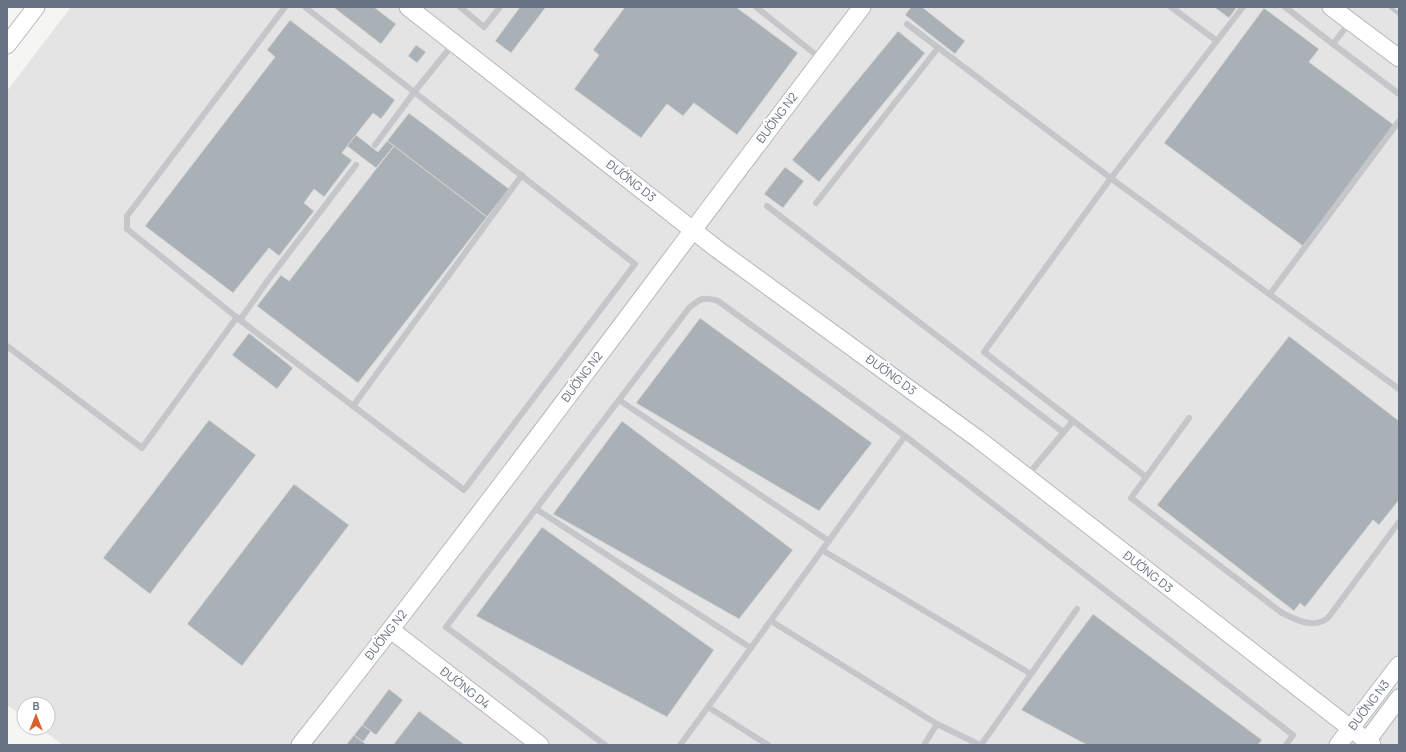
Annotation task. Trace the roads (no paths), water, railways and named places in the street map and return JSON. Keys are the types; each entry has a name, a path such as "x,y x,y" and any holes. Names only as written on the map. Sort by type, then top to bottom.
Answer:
{"street":[{"path":"7,45 36,7"},
{"name":"ĐƯỜNG D3","path":"408,7 692,230 978,439 1351,728 1368,744"},
{"name":"ĐƯỜNG N2","path":"300,745 391,630 862,7"},
{"path":"1331,7 1399,58"},
{"name":"ĐƯỜNG D4","path":"391,630 540,745"},
{"name":"ĐƯỜNG N3","path":"1338,745 1399,665"},
{"name":"ĐƯỜNG N3","path":"1368,744 1399,698"}],"lane":[{"path":"285,7 126,216 127,229 239,318 464,490 635,264 415,91 305,7"},
{"path":"460,7 484,28 500,7"},
{"path":"756,7 822,59"},
{"path":"1171,7 1217,41"},
{"path":"1146,477 984,352 1111,178 1243,7"},
{"path":"1285,7 1399,94"},
{"path":"1333,44 1350,21"},
{"path":"907,24 1111,178 1399,389"},
{"path":"375,145 415,91 454,43"},
{"path":"816,203 938,48"},
{"path":"1270,294 1399,121"},
{"path":"7,346 142,448 356,165"},
{"path":"353,406 522,175"},
{"path":"768,206 1063,432"},
{"path":"605,745 446,627 689,308 703,298 711,298 718,301 905,436 1293,735 1286,745"},
{"path":"619,400 829,541"},
{"path":"1189,418 1131,498 1282,612 1300,622 1322,623 1328,618 1399,522"},
{"path":"1026,477 1073,421"},
{"path":"680,745 905,436"},
{"path":"536,509 751,648"},
{"path":"822,550 1031,674"},
{"path":"771,621 937,724 981,745 1077,609"},
{"path":"708,706 768,745"},
{"path":"924,745 937,724"}],"waterway":[{"path":"1390,7 1399,14"}]}
